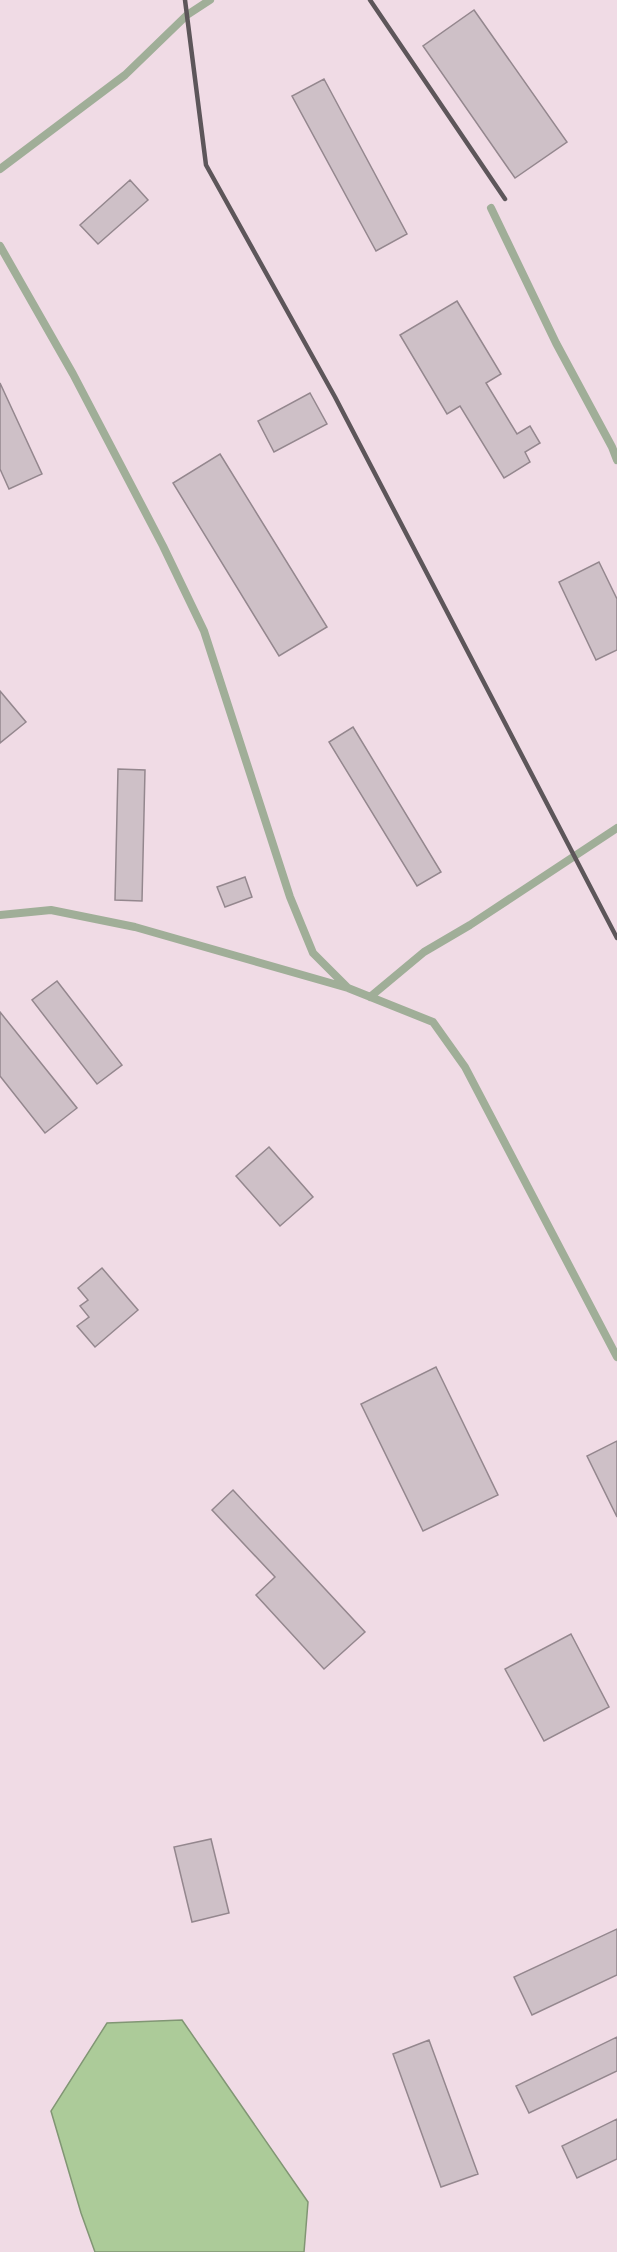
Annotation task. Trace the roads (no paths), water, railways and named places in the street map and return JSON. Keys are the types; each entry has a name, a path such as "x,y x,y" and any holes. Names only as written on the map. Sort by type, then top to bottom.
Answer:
{"lane":[{"path":"0,169 125,75 187,15 210,0"},
{"path":"491,208 556,343 617,460"},
{"path":"0,246 78,384 163,546 204,631 290,897 314,953 348,988"},
{"path":"370,997 424,952 470,926 617,828"},
{"path":"0,915 51,910 124,925 348,988 433,1022 465,1067 617,1357"}],"railway":[{"path":"185,0 206,165 335,397 617,938"},
{"path":"370,0 505,199"}]}
